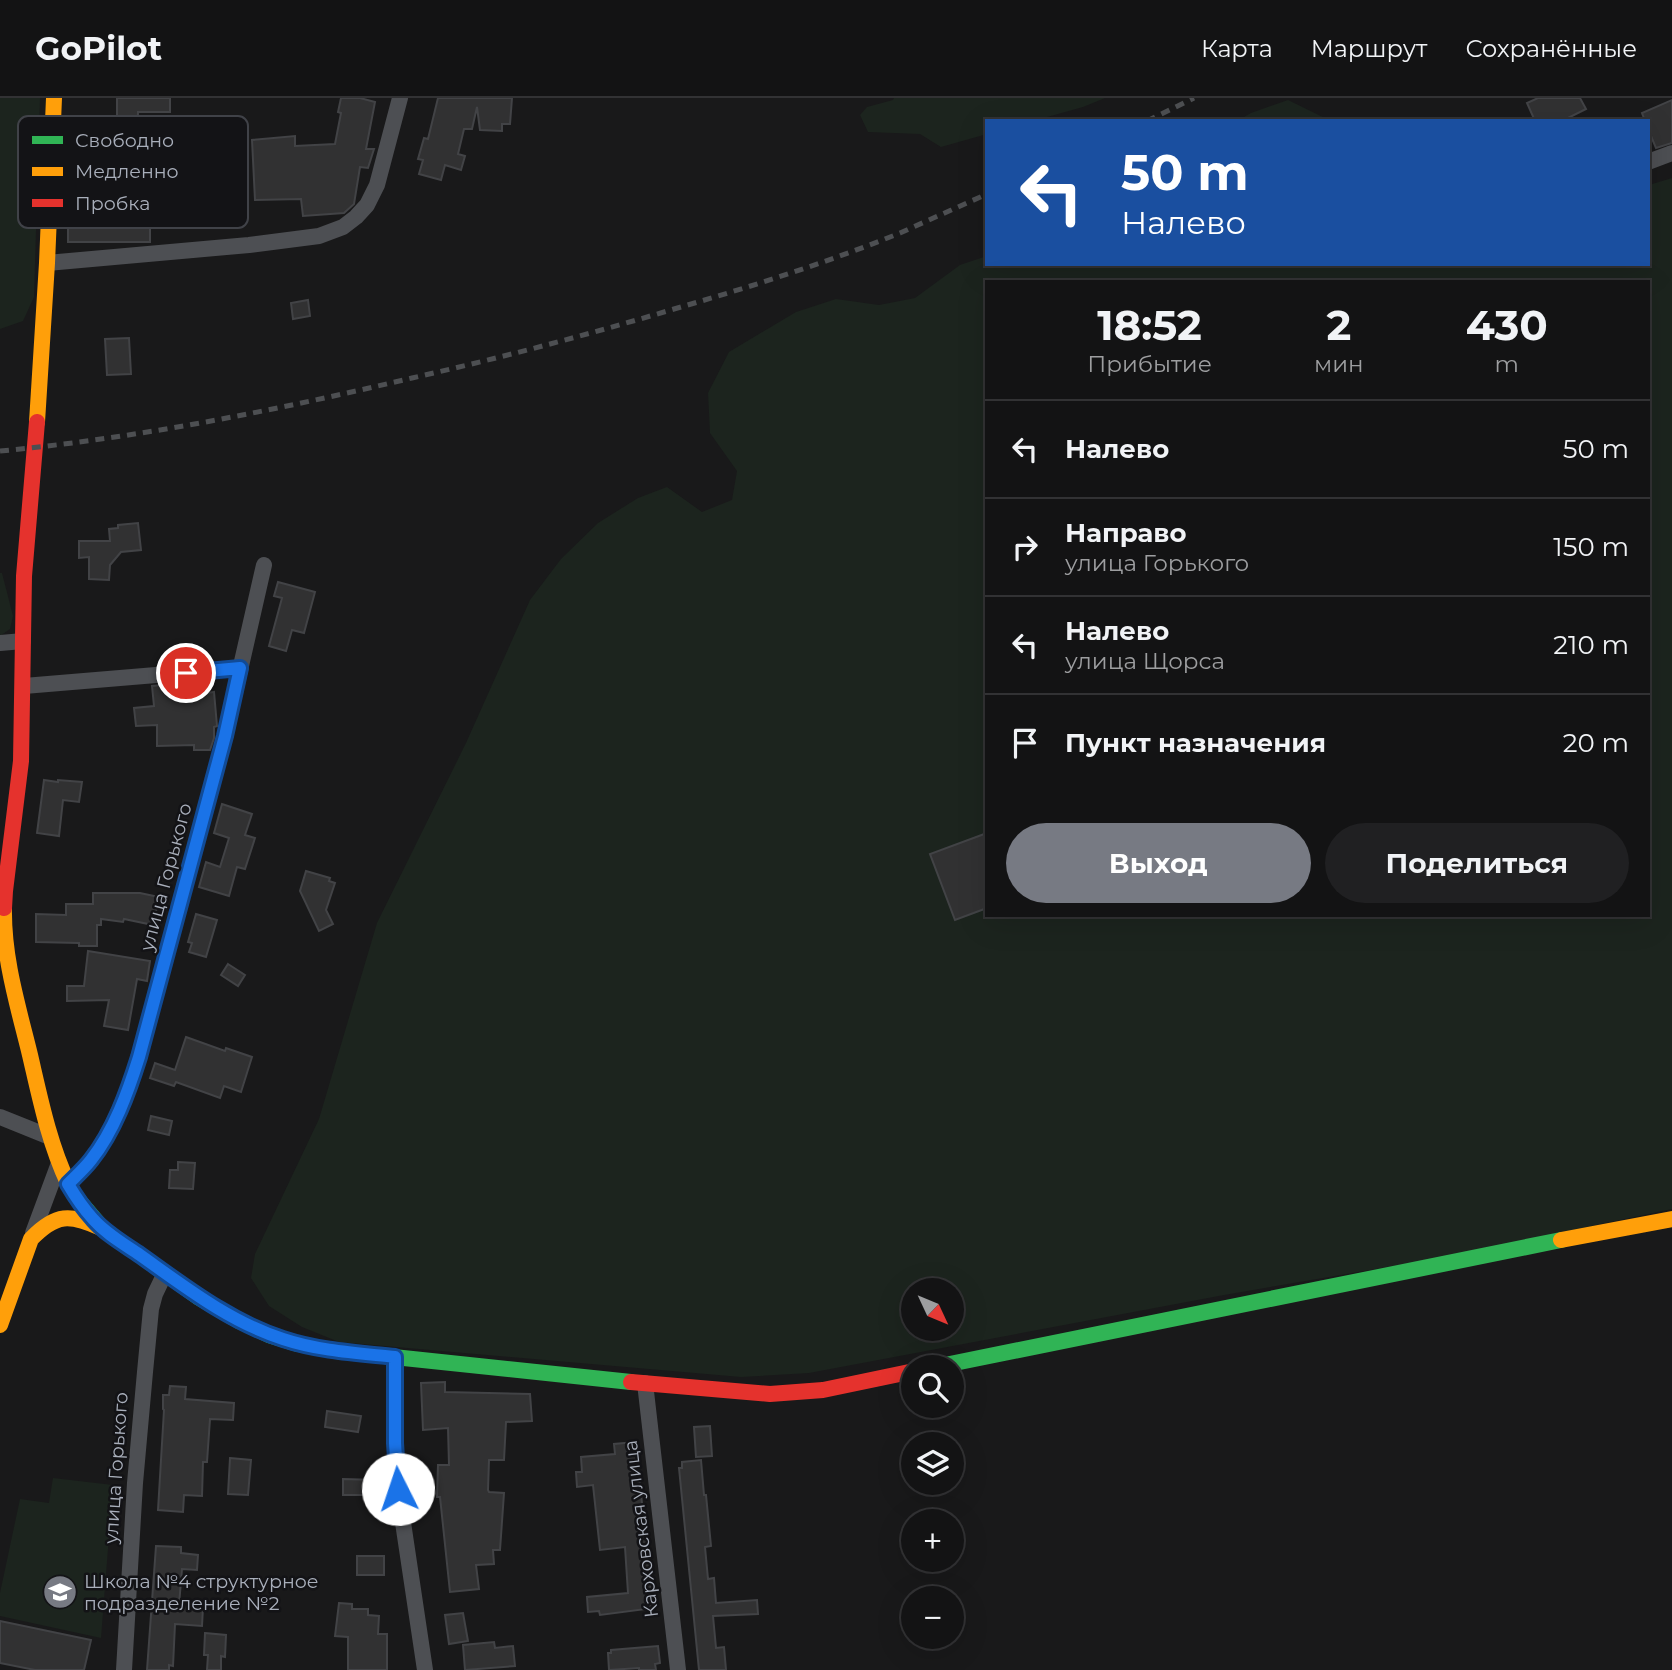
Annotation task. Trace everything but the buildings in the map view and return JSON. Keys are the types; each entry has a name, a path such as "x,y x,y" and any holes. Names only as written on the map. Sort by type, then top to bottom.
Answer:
{"street":[{"path":"53,116 54,98"},
{"path":"47,263 249,245 319,236 343,227 367,205 377,185 400,98"},
{"path":"1650,161 1672,153"},
{"path":"48,228 36,447 27,533 21,761 5,891 4,924 7,958 50,1137 68,1184 82,1206 103,1229 237,1319 261,1331 307,1346 770,1394 823,1390 901,1374"},
{"name":"улица Горького","path":"68,1184 92,1159 130,1086 225,736 264,565"},
{"path":"0,643 23,640"},
{"path":"24,687 240,668"},
{"path":"0,1117 50,1137"},
{"path":"0,1325 59,1163"},
{"path":"31,1239 48,1222 57,1218 79,1220 103,1229"},
{"path":"964,1361 1672,1219"},
{"name":"улица Горького","path":"124,1670 135,1472 151,1309 165,1273"},
{"path":"395,1357 398,1489 425,1670"},
{"name":"Карховская улица","path":"645,1383 678,1670"}],"shaded area":[{"path":"0,98 40,98 39,116 18,116 18,228 36,228 34,297 23,321 0,329"},
{"path":"1105,98 1040,119 985,119 985,135 941,147 920,134 868,132 860,115 867,107 893,100"},
{"path":"1288,100 1327,119 1240,119"},
{"path":"1672,178 1672,1209 1440,1258 1224,1295 809,1373 741,1377 339,1342 302,1327 269,1306 251,1278 255,1254 319,1119 377,923 466,743 530,600 561,559 598,523 638,498 667,487 702,512 732,500 737,471 710,433 708,393 729,352 796,312 836,299 879,305 915,298 960,265 985,257 985,266 1650,266 1650,185"},
{"path":"0,573 13,616 10,629 0,636"},
{"path":"53,1478 113,1485 101,1638 0,1616 0,1593 20,1499 49,1503"}],"railway":[{"path":"1151,119 1194,98"},
{"path":"0,451 104,439 259,412 543,346 702,301 816,264 900,233 985,195"}],"traffic: fast":[{"path":"68,1183 75,1196 103,1229 198,1297 269,1335 298,1344 337,1351 631,1382"},
{"path":"964,1361 1561,1240"}],"traffic: slow":[{"path":"53,116 54,98"},
{"path":"37,422 48,228"},
{"path":"4,908 6,945 16,1000 55,1152 68,1183"},
{"path":"0,1325 31,1239 40,1230 64,1218 80,1220 101,1228"},
{"path":"1561,1240 1672,1219"}],"traffic: jam":[{"path":"4,908 21,761 24,576 37,422"},
{"path":"631,1382 770,1394 823,1390 901,1374"}],"place":[{"name":"Школа №4 структурное подразделение №2","path":"60,1592"}],"route":[{"path":"186,673 240,668 225,736 130,1086 92,1159 68,1184 82,1206 103,1229 237,1319 261,1331 307,1346 395,1357 398,1489"}]}
